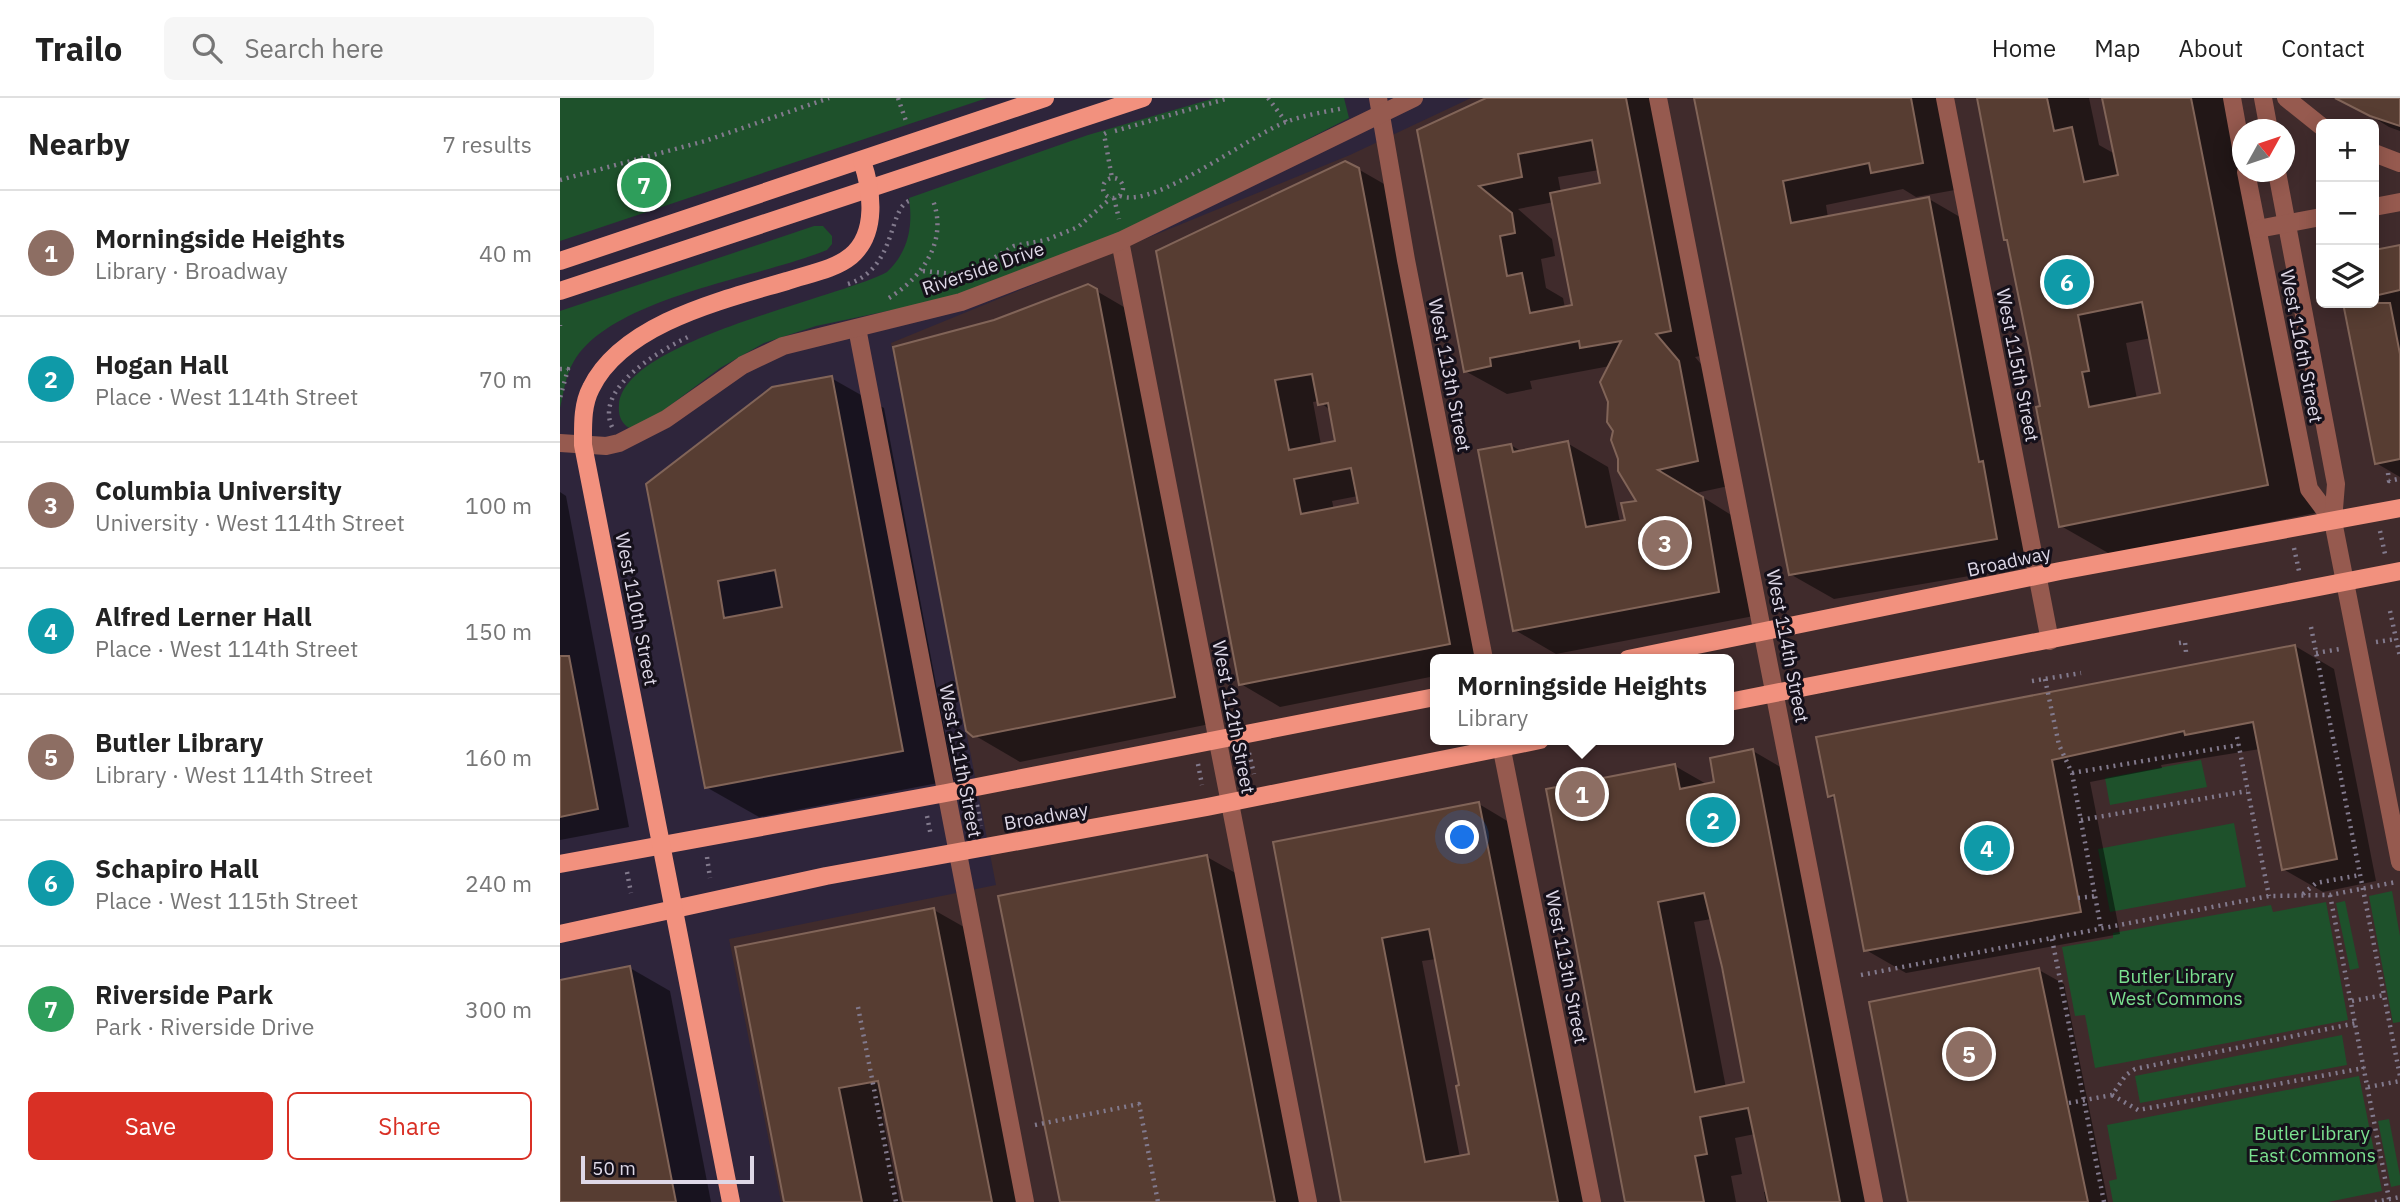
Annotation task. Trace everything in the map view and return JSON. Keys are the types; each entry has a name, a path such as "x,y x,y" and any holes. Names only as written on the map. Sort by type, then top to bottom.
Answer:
{"main road":[{"path":"560,261 1045,98"},
{"path":"560,291 1143,98"},
{"path":"862,161 870,189"},
{"name":"West 110th Street","path":"731,1202 583,445 586,403 590,389 617,353 695,310 829,267 849,257 863,241 867,230 870,189"},
{"name":"Broadway","path":"1653,654 2400,508"},
{"path":"1734,701 2400,571"},
{"path":"560,864 946,793 1430,698"},
{"name":"Broadway","path":"560,934 826,876 1088,830 1496,745"}],"street":[{"name":"Riverside Drive","path":"560,443 606,446 643,432 743,365 773,350 961,302 1120,240 1380,105 1414,98"},
{"name":"West 114th Street","path":"1658,98 1874,1202"},
{"name":"West 115th Street","path":"1945,98 2050,640"},
{"path":"2232,98 2236,119"},
{"path":"2263,98 2267,119"},
{"path":"2286,98 2316,122"},
{"name":"West 113th Street","path":"1380,105 1406,260 1483,654"},
{"path":"2379,155 2400,163"},
{"name":"West 116th Street","path":"2248,182 2309,489 2333,521"},
{"name":"West 116th Street","path":"2279,182 2336,484 2333,521 2400,862"},
{"path":"2379,206 2400,202"},
{"path":"2258,229 2316,218"},
{"name":"West 112th Street","path":"1120,240 1308,1202"},
{"name":"West 111th Street","path":"857,328 1025,1202"},
{"name":"West 113th Street","path":"1501,745 1592,1202"}],"path":[{"path":"560,180 705,141 829,98"},
{"path":"898,98 907,125"},
{"path":"923,271 953,276 965,275 1014,246 1046,240 1078,227 1115,197 1122,184 1112,178 1104,134 1157,121 1229,98"},
{"path":"1268,98 1286,122"},
{"path":"1112,178 1103,188 1115,197 1146,196 1178,182 1286,122 1352,106"},
{"path":"1115,197 1117,210"},
{"path":"879,301 900,291 923,271 929,261 938,226 938,213 932,198"},
{"path":"840,286 871,270 888,245 896,213 901,204 909,201"},
{"path":"614,431 608,414 612,399 621,385 646,362 694,334"},
{"path":"560,369 568,369 560,398"},
{"path":"2388,473 2389,481 2398,479"},
{"path":"2380,531 2385,555"},
{"path":"2294,548 2299,572"},
{"path":"2390,611 2400,657"},
{"path":"2311,627 2400,1078 2368,1087"},
{"path":"2179,643 2185,642 2186,652"},
{"path":"2032,681 2081,673"},
{"path":"2045,679 2059,745 2071,774 2101,928"},
{"path":"2237,737 2269,896"},
{"path":"2071,774 2238,746"},
{"path":"1250,753 1254,774"},
{"path":"1198,763 1202,785"},
{"path":"2081,820 2247,791"},
{"path":"977,804 981,827"},
{"path":"927,814 931,836"},
{"path":"707,857 710,878"},
{"path":"626,872 631,893"},
{"path":"2296,896 2305,893 2315,884 2360,874"},
{"path":"1861,975 2269,896 2330,895 2400,881"},
{"path":"2330,895 2389,1199"},
{"path":"2078,898 2096,896"},
{"path":"2052,939 2104,1202"},
{"path":"2352,1001 2384,995"},
{"path":"858,1007 896,1202"},
{"path":"2112,1095 2126,1075 2134,1069 2356,1023"},
{"path":"2393,1041 2400,1039"},
{"path":"2069,1103 2112,1095 2138,1110 2364,1068"},
{"path":"1035,1125 1139,1104 1158,1202"},
{"path":"2375,1202 2400,1198"}],"shaded area":[{"path":"1471,98 2400,98 2400,1202 781,1202 729,939 996,885 891,343 1350,155"}],"green space":[{"path":"560,98 987,98 560,241"},
{"path":"1215,98 1344,98 1349,118 1150,220 1027,271 940,300 816,326 764,343 720,368 656,416 629,428 622,421 619,405 630,382 656,361 692,341 736,324 887,272 900,256 908,238 909,198 1088,135"},
{"path":"814,226 823,226 832,236 832,244 827,250 653,305 620,321 593,339 571,367 560,408 560,311"},
{"path":"2201,760 2207,787 2110,805 2105,778"},
{"path":"2234,823 2246,887 2110,912 2098,849"},
{"path":"2392,891 2400,936 2400,1022 2393,1023 2369,896"},
{"path":"2345,901 2359,968 2350,970 2336,903"},
{"name":"Butler Library West Commons","path":"2326,902 2348,1020 2095,1068 2085,1015 2075,1016 2062,947 2113,938 2113,933 2271,905 2273,912"},
{"path":"2342,1035 2347,1065 2140,1103 2135,1076"},
{"name":"Butler Library East Commons","path":"2359,1076 2382,1191 2328,1202 2113,1202 2109,1181 2117,1179 2107,1125"},
{"path":"2389,1119 2400,1176 2400,1185 2391,1187 2378,1121"}],"building":[{"path":"1486,98 1626,98 1671,331 1656,334 1679,361 1698,461 1658,470 1703,497 1719,592 1513,631 1478,450 1511,444 1513,452 1568,441 1586,527 1625,520 1621,503 1636,501 1618,471 1618,459 1611,440 1613,431 1607,422 1608,402 1600,382 1621,341 1580,348 1579,341 1490,358 1491,366 1464,372 1417,130","holes":["1592,140 1600,183 1550,193 1572,305 1530,313 1522,273 1507,276 1500,236 1515,233 1512,213 1479,186 1522,177 1518,154"]},
{"path":"1694,98 1911,98 1923,163 1871,173 1869,163 1783,181 1791,223 1929,197 1979,462 1983,461 1997,539 1789,575"},
{"path":"1977,98 2047,98 2054,131 2072,127 2084,182 2118,175 2102,98 2191,98 2268,485 2059,527 2036,407 2040,406 2030,353 2007,240 2004,240","holes":["2142,302 2160,393 2089,407 2082,372 2089,371 2078,315"]},
{"path":"2335,98 2400,98 2400,126 2370,116"},
{"path":"1345,161 1359,168 1450,644 1239,685 1156,251","holes":["1312,374 1318,405 1328,403 1335,441 1289,450 1275,380","1351,468 1358,503 1301,514 1294,479"]},
{"path":"2400,245 2400,290 2379,295 2379,249"},
{"path":"1088,284 1097,289 1175,697 973,737 966,731 893,347 994,320"},
{"path":"2379,303 2390,303 2400,354 2400,459 2375,464 2344,308 2379,308"},
{"path":"832,376 903,751 705,788 646,484 772,387","holes":["775,570 782,607 724,618 718,581"]},
{"path":"2295,645 2337,859 2282,870 2253,722 2185,735 2184,731 2052,760 2081,912 1864,951 1834,795 1828,797 1816,737"},
{"path":"560,656 569,656 598,809 560,817"},
{"path":"1753,749 1840,1202 1768,1202 1748,1108 1700,1117 1707,1154 1695,1156 1704,1202 1625,1202 1546,789 1675,764 1680,789 1714,782 1710,758","holes":["1704,893 1722,967 1744,1082 1695,1092 1658,902"]},
{"path":"1479,802 1558,1202 1341,1202 1273,842","holes":["1429,929 1459,1085 1456,1086 1469,1154 1425,1162 1382,938"]},
{"path":"1207,855 1275,1202 1060,1202 998,896"},
{"path":"934,908 992,1202 903,1202 878,1081 839,1088 862,1202 784,1202 735,947"},
{"path":"630,966 676,1202 560,1202 560,980"},
{"path":"2039,968 2088,1202 1908,1202 1869,1002"}],"place":[{"name":"Riverside Park","path":"644,185"},
{"name":"Schapiro Hall","path":"2067,282"},
{"name":"Columbia University","path":"1665,543"},
{"name":"Morningside Heights","path":"1582,794"},
{"name":"Hogan Hall","path":"1713,820"},
{"name":"Alfred Lerner Hall","path":"1987,848"},
{"name":"Butler Library","path":"1969,1054"}]}
